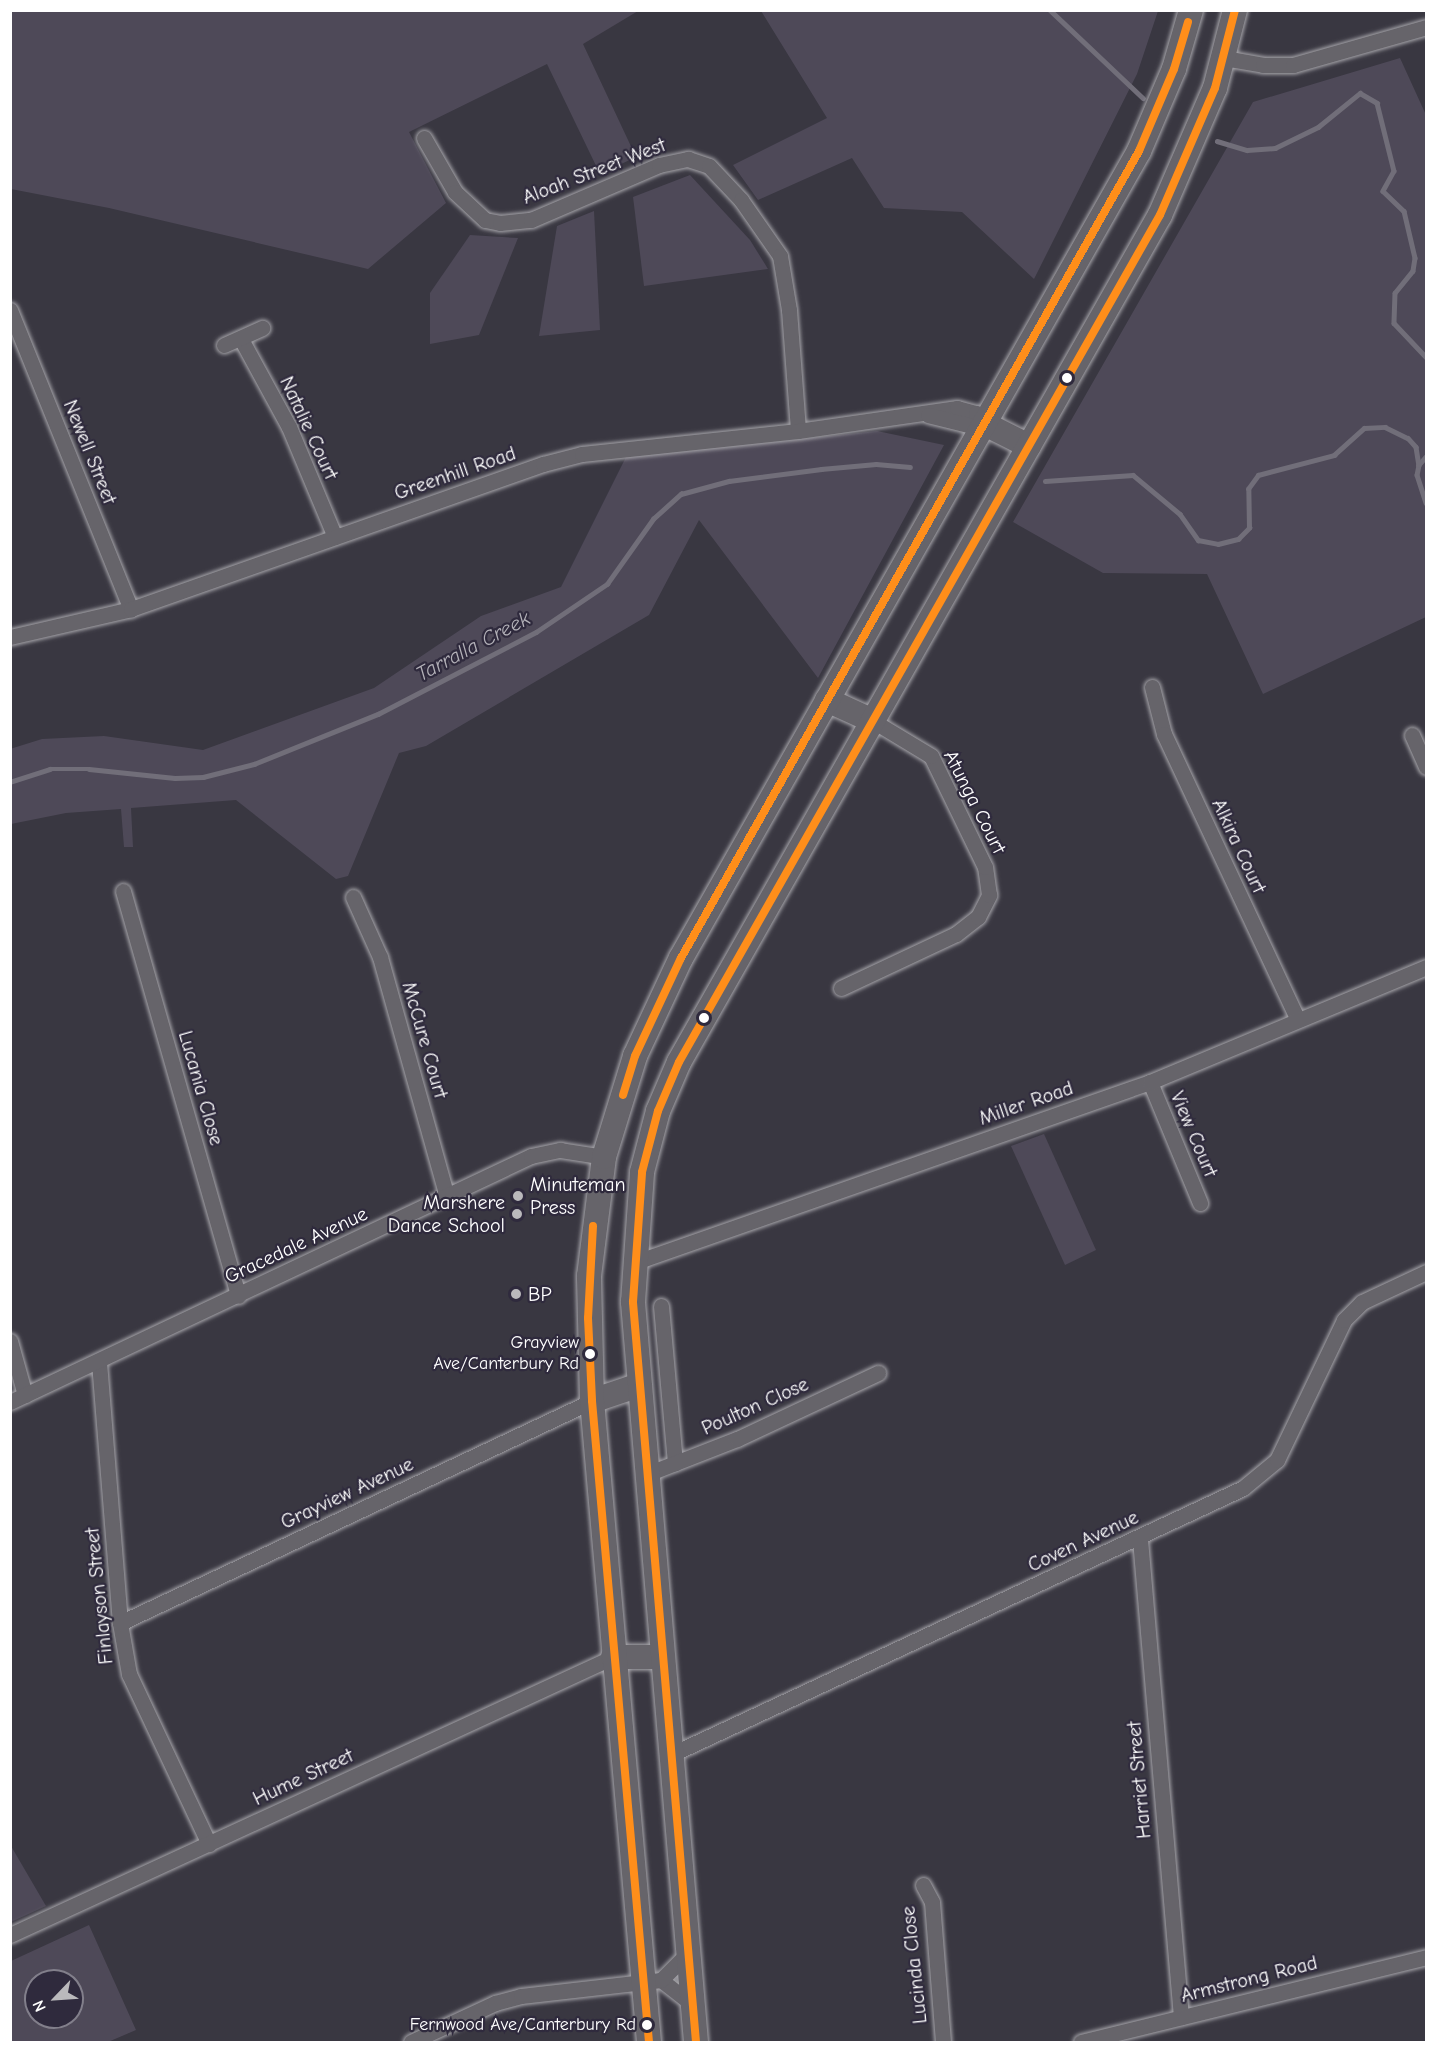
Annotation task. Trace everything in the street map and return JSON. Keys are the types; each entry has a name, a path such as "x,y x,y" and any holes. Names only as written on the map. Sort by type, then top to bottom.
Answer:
{"main road":[{"path":"649,2043 652,1982 613,1657 592,1401 589,1276 604,1157 635,1056 681,958 1139,151 1174,69 1191,10"},
{"path":"696,2043 639,1384 633,1263 642,1172 658,1111 679,1062 1160,215 1199,129 1224,58 1235,10"},
{"path":"985,424 1029,446"},
{"path":"827,700 873,721"},
{"path":"592,1401 639,1384"},
{"path":"613,1657 662,1657"}],"street":[{"path":"1224,58 1271,66 1293,65 1426,27"},
{"name":"Aloah Street West","path":"424,138 455,192 486,220 500,223 531,220 659,165 687,159 709,166 755,219 780,256 789,310 798,431"},
{"name":"Newell Street","path":"10,310 131,609"},
{"path":"224,345 262,328"},
{"name":"Natalie Court","path":"241,339 289,427 335,537"},
{"name":"Greenhill Road","path":"10,638 131,609 582,454 798,431 968,409 985,424"},
{"name":"Alkira Court","path":"1152,687 1164,735 1297,1018"},
{"name":"Atunga Court","path":"841,988 956,934 978,917 988,895 985,867 931,756 873,721"},
{"path":"1412,735 1426,767"},
{"name":"Lucania Close","path":"123,891 238,1296"},
{"name":"McCure Court","path":"354,897 380,957 447,1197"},
{"name":"Miller Road","path":"633,1263 1150,1082 1297,1018 1426,967"},
{"name":"View Court","path":"1150,1082 1200,1203"},
{"name":"Gracedale Avenue","path":"10,1402 545,1152 560,1150 604,1157"},
{"name":"Coven Avenue","path":"670,1755 1140,1539 1243,1488 1277,1460 1344,1320 1362,1302 1426,1272"},
{"path":"661,1306 675,1463"},
{"path":"10,1341 25,1395"},
{"name":"Finlayson Street","path":"99,1362 120,1623 129,1674 209,1844"},
{"name":"Poulton Close","path":"647,1474 878,1373"},
{"name":"Grayview Avenue","path":"120,1623 592,1401"},
{"name":"Harriet Street","path":"1140,1539 1181,2017"},
{"name":"Hume Street","path":"10,1935 613,1657"},
{"name":"Lucinda Close","path":"923,1885 932,1902 943,2043"},
{"path":"411,2043 495,2003 521,1996 652,1982 688,1953"},
{"name":"Armstrong Road","path":"1081,2043 1426,1957"},
{"path":"652,1982 692,2004"}],"shaded area":[{"path":"10,11 638,11 583,44 636,157 600,174 547,64 409,132 446,203 368,269 109,208 11,189"},
{"path":"761,11 1158,11 1137,74 1034,279 962,212 884,208 852,158 758,200 733,165 827,118"},
{"path":"1400,58 1426,115 1426,617 1263,694 1207,574 1103,573 1013,522 1253,102"},
{"path":"690,175 750,240 768,269 644,286 633,197"},
{"path":"594,211 600,330 539,336 557,226"},
{"path":"470,235 518,238 479,335 430,344 430,293"},
{"path":"877,431 944,445 818,678 699,520 649,615 426,746 399,753 348,876 336,879 236,800 131,808 133,847 124,847 121,809 66,813 11,824 10,749 42,739 104,736 203,750 374,688 481,616 561,587 626,457"},
{"path":"1044,1134 1096,1250 1065,1265 1011,1146"},
{"path":"11,1846 46,1906 10,1922"},
{"path":"89,1925 136,2030 108,2042 11,2042 11,1961"}],"waterway":[{"path":"1050,10 1143,98"},
{"path":"1217,141 1247,150 1275,148 1318,127 1360,93 1377,103 1394,171 1383,191 1404,211 1415,258 1413,271 1395,293 1394,323 1426,357"},
{"path":"1045,481 1133,475 1180,514 1198,540 1218,544 1238,539 1249,528 1248,489 1258,475 1334,455 1364,428 1385,427 1408,438 1416,447 1419,465"},
{"path":"1426,457 1419,465 1417,475 1426,503"},
{"name":"Tarralla Creek","path":"10,782 50,769 89,769 175,778 203,777 254,764 378,714 536,632 607,584 653,519 681,494 729,481 821,469 876,464 910,467"}],"transit line":[{"path":"696,2042 633,1302 642,1172 658,1111 679,1062 1160,215 1215,88 1235,10"},
{"path":"623,1095 635,1056 681,958 1139,151 1174,69 1188,22"},
{"path":"593,1226 588,1318 592,1401 649,2042"}],"place":[{"name":"Minuteman Press","path":"518,1196"},
{"name":"Marshere Dance School","path":"517,1214"},
{"name":"BP","path":"516,1294"},
{"name":"Grayview Ave/Canterbury Rd","path":"590,1354"},
{"name":"Fernwood Ave/Canterbury Rd","path":"647,2025"}]}
